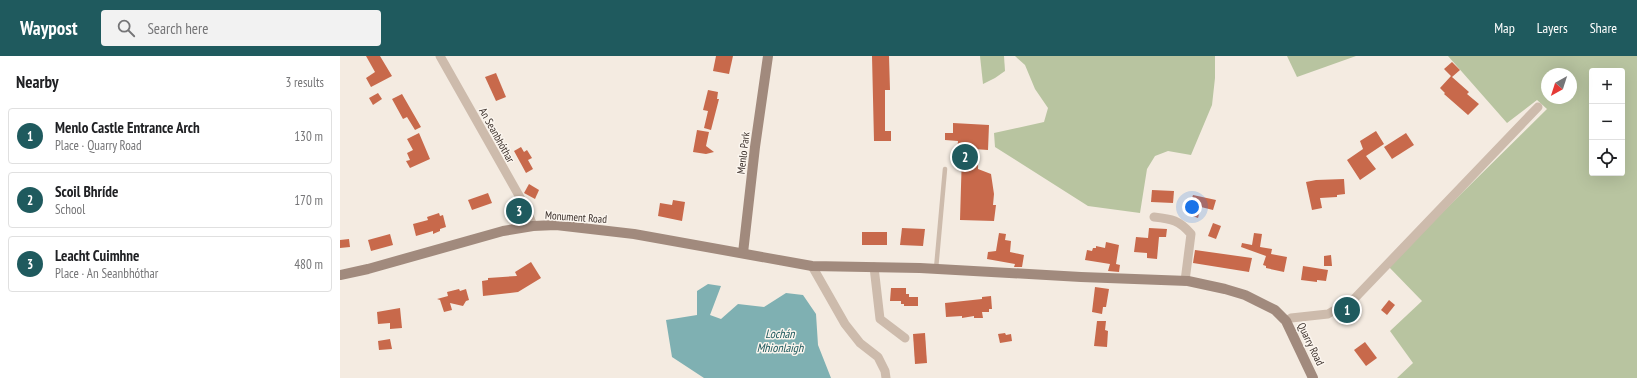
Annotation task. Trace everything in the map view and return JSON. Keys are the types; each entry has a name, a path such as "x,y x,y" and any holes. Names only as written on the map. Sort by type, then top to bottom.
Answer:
{"street":[{"name":"An Seanbhóthar","path":"440,56 526,208 533,226"},
{"name":"Menlo Park","path":"743,253 755,147 768,56"},
{"path":"1286,321 1291,318 1328,314 1355,298 1538,108"},
{"path":"1154,217 1173,219 1183,224 1191,234 1185,280"},
{"name":"Monument Road","path":"340,275 368,269 503,231 533,226 556,225 634,234 812,266 936,269 1081,277 1185,280 1244,295 1275,310 1286,321"},
{"path":"812,266 846,324 860,343 878,357 885,371 886,378"},
{"path":"874,267 880,319 905,338"},
{"name":"Quarry Road","path":"1286,321 1313,378"}],"lane":[{"path":"936,269 945,169"}],"green space":[{"path":"980,56 1004,56 1005,71 983,84"},
{"path":"1015,56 1215,56 1215,78 1212,105 1191,155 1168,151 1155,156 1147,169 1140,213 1088,206 995,147 994,133 1044,122 1048,108 1035,89 1025,65"},
{"path":"1287,56 1356,56 1297,77"},
{"path":"1448,56 1637,56 1637,378 1397,378 1413,363 1390,331 1422,301 1388,266 1547,109 1541,104 1577,104 1577,68 1541,68 1541,104 1537,100 1507,123"}],"water":[{"name":"Lochán Mhionlaigh","path":"708,284 721,286 710,315 721,319 738,304 764,307 786,293 803,295 816,314 818,345 831,378 704,378 672,357 666,320 697,315 697,291"}],"building":[{"path":"366,56 380,56 392,76 371,87 366,78 375,72"},
{"path":"716,56 733,56 729,74 713,71"},
{"path":"872,56 889,56 890,90 885,90 885,131 891,131 891,141 874,141"},
{"path":"1452,62 1460,70 1452,77 1469,92 1467,94 1479,104 1468,115 1444,94 1445,93 1440,88 1451,76 1444,69"},
{"path":"496,73 506,97 496,101 485,77"},
{"path":"708,90 718,92 717,99 719,99 711,130 704,128 708,111 703,110"},
{"path":"378,93 382,99 373,105 369,98"},
{"path":"402,94 421,127 415,130 407,117 403,119 392,99"},
{"path":"953,123 989,125 988,150 974,149 973,164 978,164 978,169 991,174 994,194 993,205 996,205 994,221 960,220 962,153 957,152 958,141 945,140 945,133 953,133"},
{"path":"697,130 709,132 706,146 714,152 706,154 693,152"},
{"path":"1376,131 1384,144 1366,156 1376,169 1360,180 1347,160 1363,149 1360,141"},
{"path":"419,133 430,159 410,168 406,161 410,160 407,153 413,150 407,139"},
{"path":"1406,133 1414,145 1392,159 1384,147"},
{"path":"521,147 524,152 527,150 532,158 528,160 533,169 526,173 514,151"},
{"path":"1344,179 1345,194 1337,195 1337,197 1320,198 1322,208 1312,210 1306,182 1316,180"},
{"path":"529,184 539,190 535,199 524,193"},
{"path":"1152,190 1174,191 1173,203 1151,202"},
{"path":"488,193 492,203 472,210 468,200"},
{"path":"1193,195 1216,200 1213,210 1201,207 1198,218 1187,214"},
{"path":"673,200 685,202 682,221 658,216 660,203 672,205"},
{"path":"439,213 440,216 443,215 446,227 433,234 433,231 416,236 413,224 428,220 427,217"},
{"path":"1213,223 1221,226 1216,239 1208,236"},
{"path":"902,228 925,229 923,246 900,245"},
{"path":"1149,228 1167,229 1166,237 1159,237 1157,259 1147,258 1147,253 1134,252 1136,237 1148,238"},
{"path":"862,232 887,232 887,245 862,245"},
{"path":"999,233 1006,234 1005,240 1011,241 1010,252 1024,255 1022,267 1014,267 1015,264 987,259 988,252 996,251"},
{"path":"1254,233 1262,234 1260,247 1272,249 1271,254 1287,257 1284,272 1266,268 1266,266 1263,265 1266,256 1241,247 1242,243 1252,245"},
{"path":"390,234 393,245 371,251 368,240"},
{"path":"349,239 350,247 340,248 340,240"},
{"path":"1106,242 1119,245 1116,264 1120,265 1119,272 1108,271 1110,264 1085,260 1087,250 1092,251 1093,248 1096,248 1096,246 1105,248"},
{"path":"1195,250 1252,258 1249,272 1193,263"},
{"path":"1331,255 1332,266 1324,266 1324,256"},
{"path":"531,262 541,278 518,292 483,296 482,281 488,280 488,278 517,276 515,272"},
{"path":"1303,266 1328,270 1326,281 1317,280 1317,282 1301,280"},
{"path":"1095,287 1109,289 1106,307 1103,307 1102,314 1092,312"},
{"path":"891,288 906,288 906,294 909,294 909,297 918,297 918,306 904,306 904,304 901,304 901,301 890,301"},
{"path":"459,289 460,291 466,289 469,300 466,301 463,306 450,303 452,310 444,312 440,300 437,299 448,296 447,292"},
{"path":"991,296 992,309 989,309 989,312 982,312 983,318 974,318 974,316 962,318 962,316 946,317 945,303 982,299 982,297"},
{"path":"1389,300 1395,305 1387,315 1381,310"},
{"path":"400,308 402,328 390,329 390,323 378,324 377,312"},
{"path":"1097,321 1106,321 1105,330 1108,331 1107,347 1094,346"},
{"path":"925,333 927,363 915,364 913,334"},
{"path":"1005,333 1006,335 1011,334 1012,341 1000,343 998,334"},
{"path":"390,339 392,349 379,350 378,341"},
{"path":"1365,342 1377,358 1366,366 1354,350"}],"place":[{"name":"Scoil Bhríde","path":"965,157"},
{"name":"Leacht Cuimhne","path":"519,211"},
{"name":"Menlo Castle Entrance Arch","path":"1347,310"}]}
